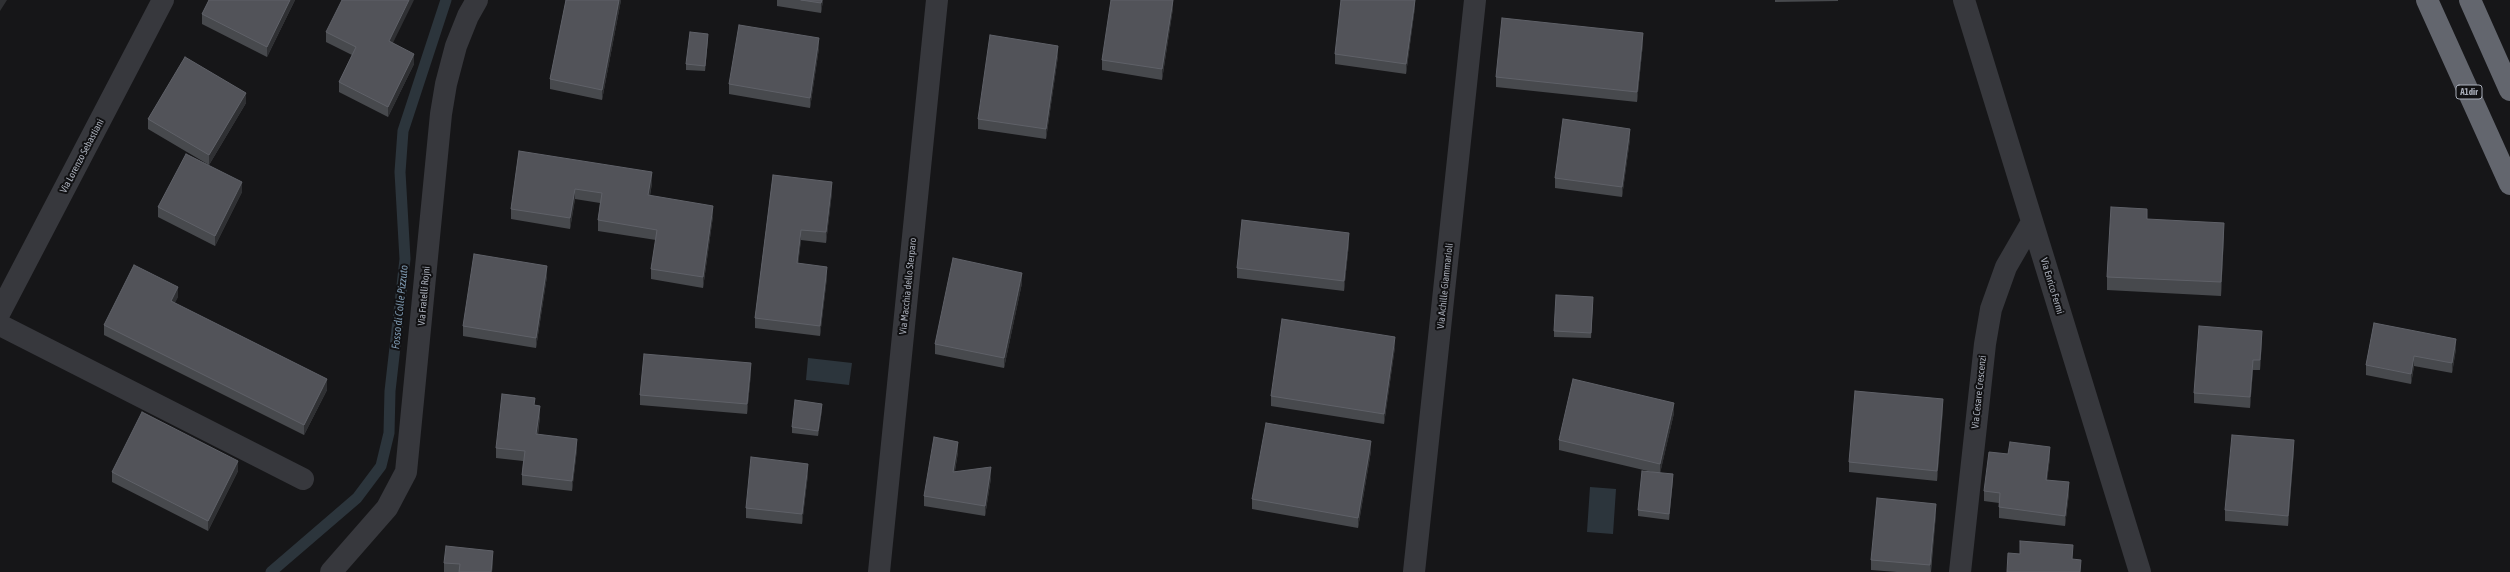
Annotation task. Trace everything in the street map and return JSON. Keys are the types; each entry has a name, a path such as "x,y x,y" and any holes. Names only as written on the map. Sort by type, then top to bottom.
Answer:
{"highway":[{"name":"A1dir","path":"2427,0 2510,184"},
{"path":"2470,0 2510,90"}],"street":[{"name":"Via Lorenzo Sebastiani","path":"0,312 163,0"},
{"name":"Via Fratelli Rojni","path":"331,572 387,508 406,472 441,114 446,84 456,46 468,16 477,0"},
{"name":"Via Macchia dello Sterparo","path":"879,572 937,0"},
{"name":"Via Achille Giammarioli","path":"1414,572 1475,0"},
{"name":"Via Enrico Fermi","path":"1964,0 2140,572"},
{"name":"Via Cesare Crescenzi","path":"1960,572 1984,352 1991,309 2006,267 2032,222"},
{"path":"0,325 303,479"}],"shaded area":[{"path":"808,358 852,363 849,385 806,380"},
{"path":"1590,487 1616,489 1613,534 1587,532"}],"building":[{"path":"209,0 290,0 267,47 202,14"},
{"path":"342,0 409,0 389,41 414,54 388,107 339,82 356,47 326,32"},
{"path":"566,0 619,0 602,90 550,79"},
{"path":"801,0 822,0 821,3"},
{"path":"1111,0 1173,0 1162,69 1102,60"},
{"path":"1341,0 1415,0 1406,64 1335,54"},
{"path":"1502,18 1643,33 1637,92 1496,77"},
{"path":"739,25 819,38 810,98 729,84"},
{"path":"690,32 708,34 705,66 686,64"},
{"path":"990,35 1058,46 1046,129 978,119"},
{"path":"185,57 246,93 209,155 148,119"},
{"path":"1563,119 1630,129 1622,187 1555,178"},
{"path":"519,151 652,172 648,195 713,206 703,277 651,269 657,230 598,220 602,193 575,189 570,218 511,209"},
{"path":"186,154 242,182 215,236 158,207"},
{"path":"773,175 832,182 826,232 801,230 797,263 827,267 820,326 755,318"},
{"path":"2111,207 2147,209 2147,219 2224,223 2221,282 2107,277"},
{"path":"1242,220 1349,233 1344,281 1237,268"},
{"path":"474,254 547,266 536,338 463,326"},
{"path":"953,258 1022,273 1004,358 935,344"},
{"path":"134,265 178,287 171,301 327,379 304,425 104,325"},
{"path":"1556,295 1593,297 1591,333 1554,331"},
{"path":"1282,319 1395,337 1384,414 1271,396"},
{"path":"2374,323 2456,339 2452,363 2414,356 2411,374 2366,365"},
{"path":"2199,326 2262,331 2260,360 2253,360 2250,397 2194,393"},
{"path":"644,354 751,363 747,404 640,395"},
{"path":"1573,379 1674,403 1660,464 1559,440"},
{"path":"1855,391 1943,399 1937,471 1849,462"},
{"path":"502,394 535,398 534,405 540,406 536,434 577,439 572,481 522,475 525,451 496,448"},
{"path":"795,400 822,404 818,431 792,427"},
{"path":"142,412 238,461 208,521 112,472"},
{"path":"1266,423 1371,441 1358,518 1252,499"},
{"path":"2232,435 2294,440 2288,516 2225,510"},
{"path":"934,437 958,442 953,472 991,467 985,506 924,496"},
{"path":"2010,442 2050,447 2046,480 2069,482 2065,516 1999,507 2000,493 1984,491 1989,452 2008,454"},
{"path":"751,457 808,464 802,514 746,508"},
{"path":"1642,471 1673,474 1669,514 1638,510"},
{"path":"1877,498 1936,504 1930,565 1871,560"},
{"path":"2020,541 2073,545 2072,559 2081,560 2080,572 2007,572 2008,553 2020,554"},
{"path":"446,546 493,551 491,572 459,572 460,564 444,563"}],"waterway":[{"name":"Fosso di Colle Pizzuto","path":"271,572 357,498 381,466 389,433 390,391 405,259 400,172 403,131 446,0"}]}
